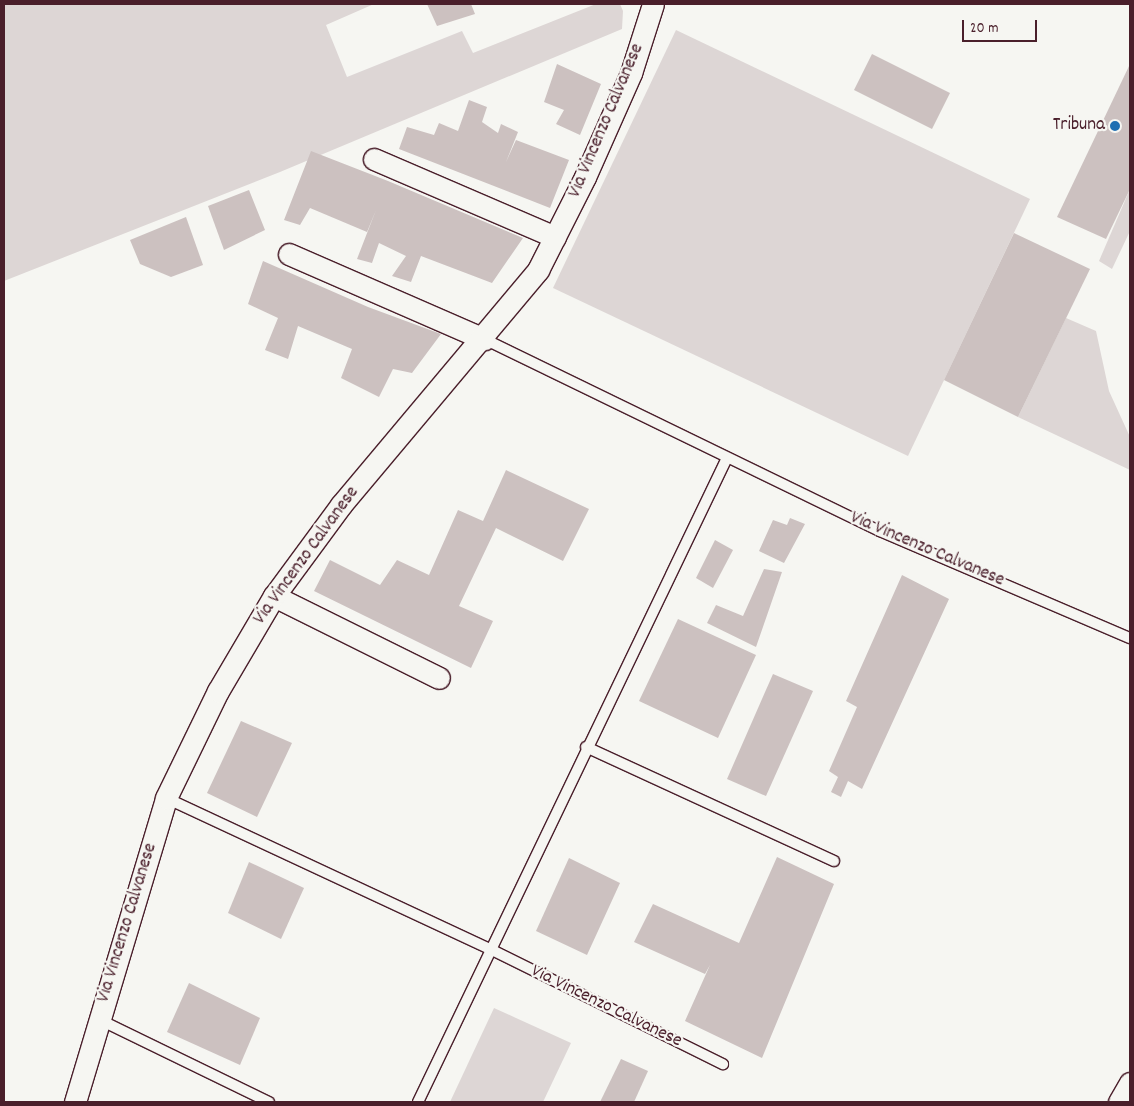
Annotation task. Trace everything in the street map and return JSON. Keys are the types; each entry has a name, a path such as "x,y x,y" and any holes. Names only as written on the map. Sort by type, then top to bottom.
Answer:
{"street":[{"name":"Via Vincenzo Calvanese","path":"75,1102 98,1019 166,798 218,691 274,596 341,505 484,339 538,270 631,73 653,4"},
{"path":"374,160 555,237"},
{"name":"Via Vincenzo Calvanese","path":"289,254 484,339"},
{"path":"274,596 439,678"},
{"path":"1119,1102 1130,1083"}],"lane":[{"name":"Via Vincenzo Calvanese","path":"484,339 880,531 1130,638"},
{"path":"418,1102 586,747 727,458"},
{"path":"586,747 834,861"},
{"name":"Via Vincenzo Calvanese","path":"166,798 490,949 723,1064"},
{"name":"Via Vincenzo Calvanese","path":"98,1019 269,1102"}],"shaded area":[{"path":"4,4 374,4 326,25 347,77 462,31 473,53 596,4 620,4 623,11 622,29 280,172 4,281"},
{"path":"676,30 1030,199 908,456 553,288"},
{"path":"1130,189 1130,231 1112,269 1099,261"},
{"path":"1066,318 1096,331 1109,391 1130,437 1130,470 1018,417"},
{"path":"494,1008 571,1043 543,1102 450,1102"}],"building":[{"path":"427,4 471,4 475,14 437,26"},
{"path":"872,54 950,93 932,129 854,90"},
{"path":"557,64 601,84 580,135 556,124 564,110 544,102"},
{"name":"Tribuna","path":"1130,64 1130,189 1106,239 1057,217"},
{"path":"469,100 487,107 482,122 498,133 501,124 518,132 506,162 516,140 569,160 550,208 399,149 407,127 434,135 439,123 458,131"},
{"path":"311,151 523,238 492,283 421,256 411,282 392,276 406,256 379,243 372,263 357,259 376,210 367,232 310,208 300,225 284,220"},
{"path":"249,190 265,230 224,250 208,206"},
{"path":"186,217 203,265 171,277 140,264 130,240"},
{"path":"1014,233 1090,269 1018,417 944,380"},
{"path":"263,261 368,307 441,334 412,373 393,369 379,397 341,378 352,349 298,326 288,359 265,350 278,318 248,304"},
{"path":"506,470 589,509 563,561 496,528 459,606 493,621 471,668 314,591 330,560 380,585 397,560 429,575 458,510 483,521"},
{"path":"790,518 805,524 784,563 759,551 773,520 787,525"},
{"path":"715,540 733,550 713,588 696,578"},
{"path":"764,569 782,572 756,647 707,623 716,605 743,616"},
{"path":"902,575 949,599 862,789 848,781 841,797 831,792 838,777 829,771 857,707 846,701"},
{"path":"678,619 756,655 718,738 639,701"},
{"path":"773,674 813,691 766,796 727,779"},
{"path":"241,721 292,743 257,817 207,793"},
{"path":"777,857 834,884 762,1058 685,1021 710,965 705,974 634,942 653,904 739,943"},
{"path":"569,858 620,883 587,955 536,931"},
{"path":"249,862 304,888 281,939 228,913"},
{"path":"189,983 260,1018 240,1065 167,1032"},
{"path":"621,1059 648,1071 634,1102 600,1102"}],"place":[{"name":"Tribuna","path":"1115,126"}]}
